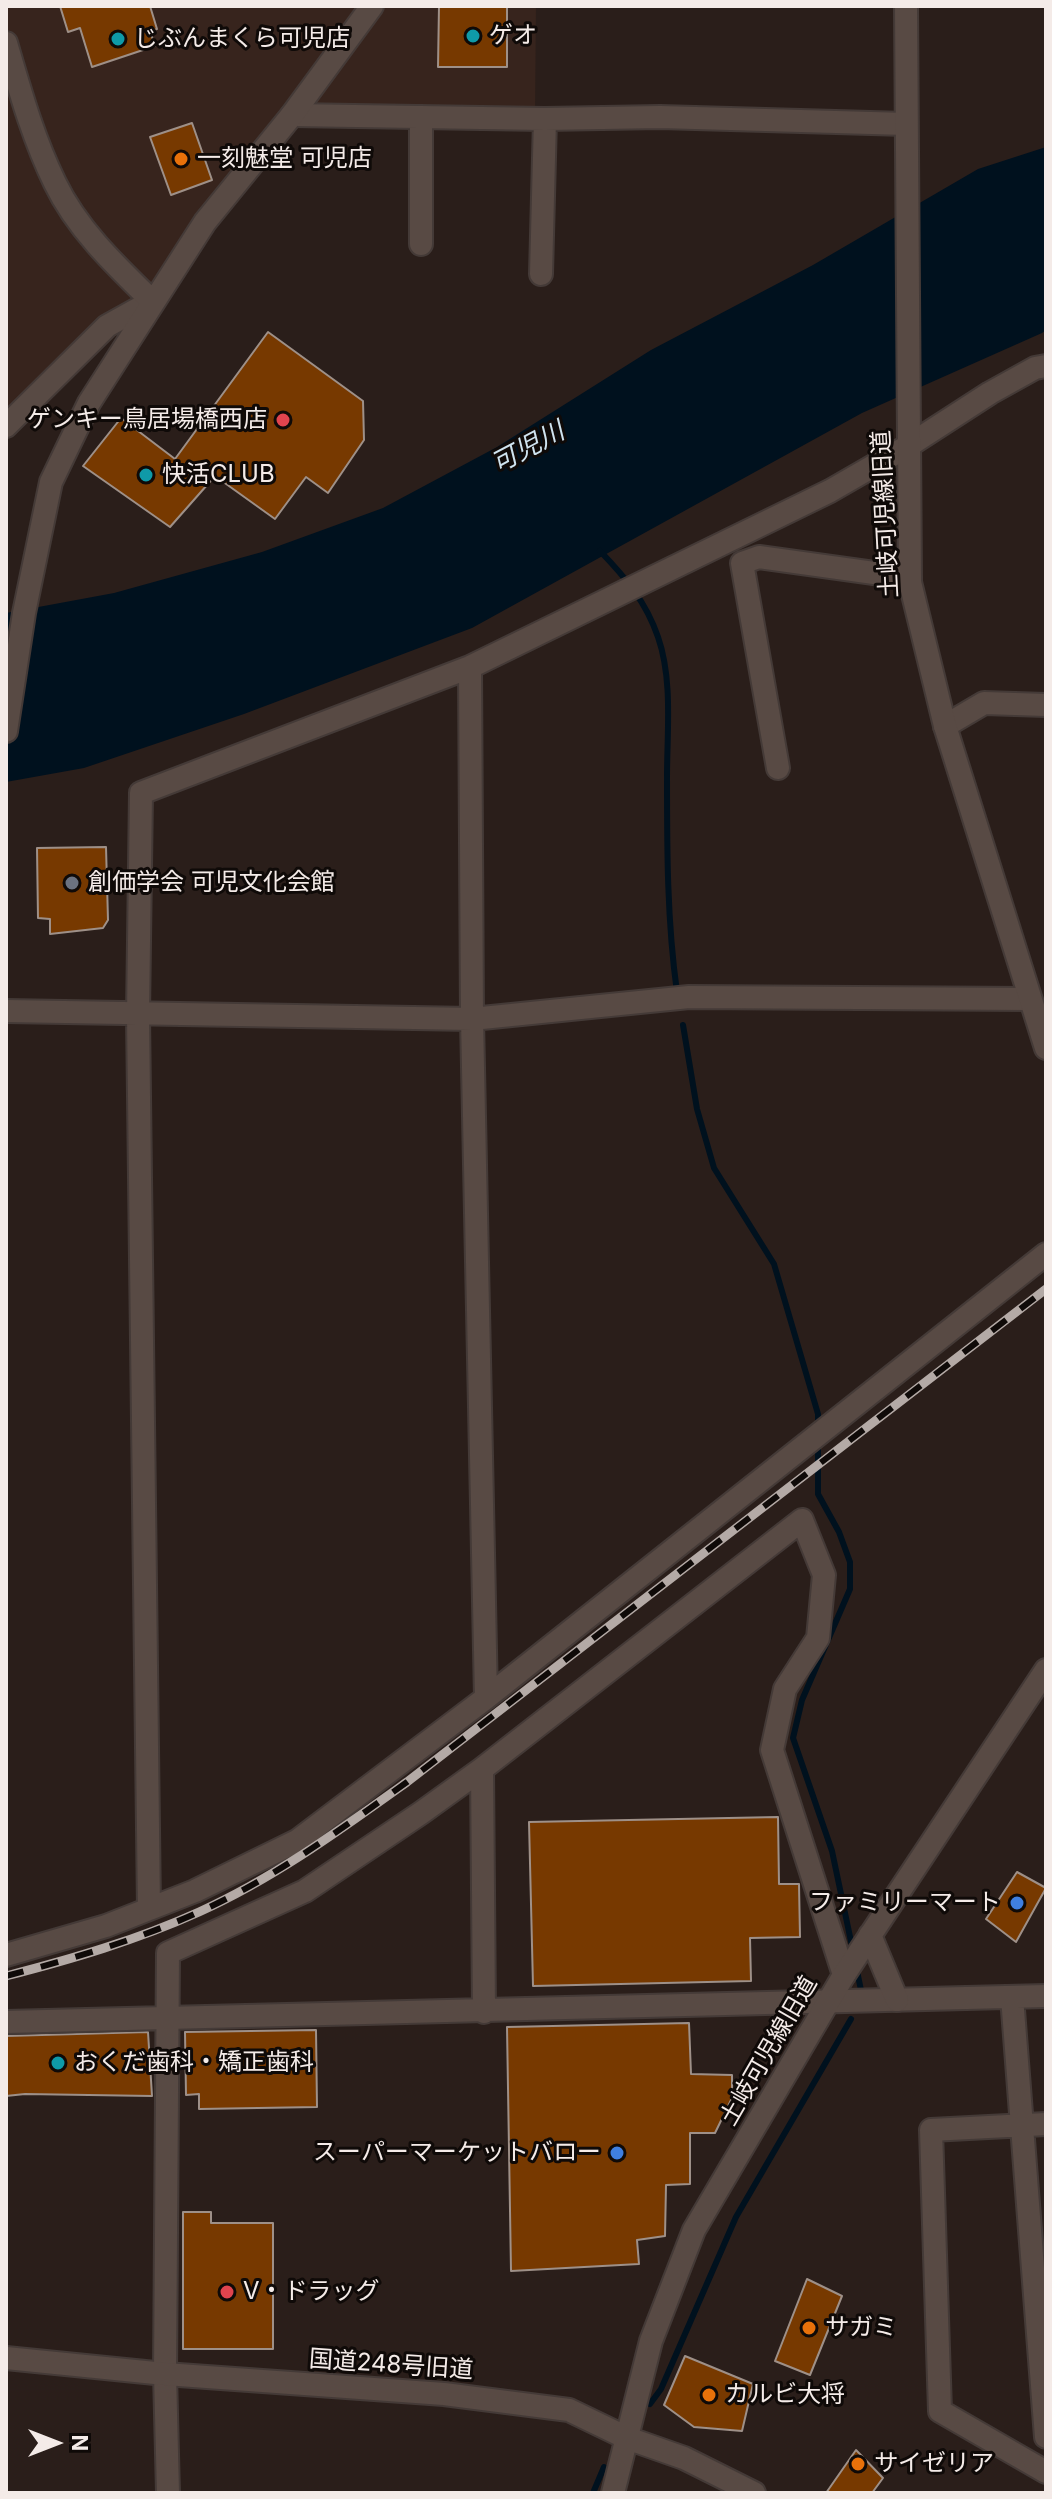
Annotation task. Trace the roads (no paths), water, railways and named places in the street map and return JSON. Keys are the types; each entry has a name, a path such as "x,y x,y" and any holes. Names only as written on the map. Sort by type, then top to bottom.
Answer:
{"street":[{"path":"6,731 24,613 51,482 89,403 205,222 292,115 372,6"},
{"name":"土岐可児線旧道","path":"906,6 910,578 945,726 1037,1006 1046,1048"},
{"path":"6,43 31,128 56,185 86,233 152,301"},
{"path":"292,115 545,119 660,117 906,134"},
{"path":"421,117 421,244"},
{"path":"541,274 545,119"},
{"path":"6,426 107,326 152,301"},
{"path":"149,1909 138,1015 141,793 470,667 830,491 990,393 1035,368 1046,366"},
{"path":"778,768 742,563 759,557 910,578"},
{"path":"470,667 472,1019 486,1698"},
{"path":"945,726 984,703 1046,705"},
{"path":"6,1011 472,1019 689,997 1037,1006"},
{"path":"6,1955 106,1926 195,1891 297,1841 486,1698 1046,1254"},
{"path":"168,2493 165,2374 168,1953 305,1891 421,1813 802,1520 824,1575 818,1638 785,1689 772,1750 844,1975"},
{"name":"土岐可児線旧道","path":"613,2493 651,2341 694,2230 844,1975 1046,1670"},
{"path":"482,1769 484,2012"},
{"path":"867,1940 897,2000"},
{"path":"6,2022 1046,1996"},
{"path":"1012,1997 1046,2437"},
{"path":"1046,2124 931,2130 940,2411 1046,2472"},
{"name":"国道248号旧道","path":"6,2358 165,2374 512,2401 569,2410 627,2438 684,2458 754,2493"}],"water":[{"name":"可児川","path":"1046,147 1046,330 1042,333 862,413 472,628 244,714 84,768 6,782 6,613 114,593 262,552 383,508 497,447 651,350 813,265 978,169"}],"waterway":[{"path":"600,551 627,581 648,613 658,637 666,671 668,885 677,992"},
{"path":"683,1025 697,1109 714,1168 774,1264 818,1414 818,1426"},
{"path":"818,1442 818,1494 839,1532 850,1562 850,1589 802,1700 793,1738 832,1851 853,1951"},
{"path":"856,1966 862,1995"},
{"path":"650,2404 661,2389 736,2217 851,2019"},
{"path":"593,2493 604,2467"}],"railway":[{"path":"6,1976 104,1948 176,1922 227,1899 306,1852 407,1782 1046,1289"}],"place":[{"name":"ゲオ","path":"473,36"},
{"name":"じぶんまくら可児店","path":"118,39"},
{"name":"一刻魅堂 可児店","path":"181,159"},
{"name":"ゲンキー鳥居場橋西店","path":"283,420"},
{"name":"快活CLUB","path":"146,475"},
{"name":"創価学会 可児文化会館","path":"72,883"},
{"name":"ファミリーマート","path":"1017,1903"},
{"name":"おくだ歯科・矯正歯科","path":"58,2063"},
{"name":"スーパーマーケットバロー","path":"617,2153"},
{"name":"V・ドラッグ","path":"227,2292"},
{"name":"サガミ","path":"809,2328"},
{"name":"カルビ大将","path":"709,2395"},
{"name":"サイゼリア","path":"858,2464"}]}
